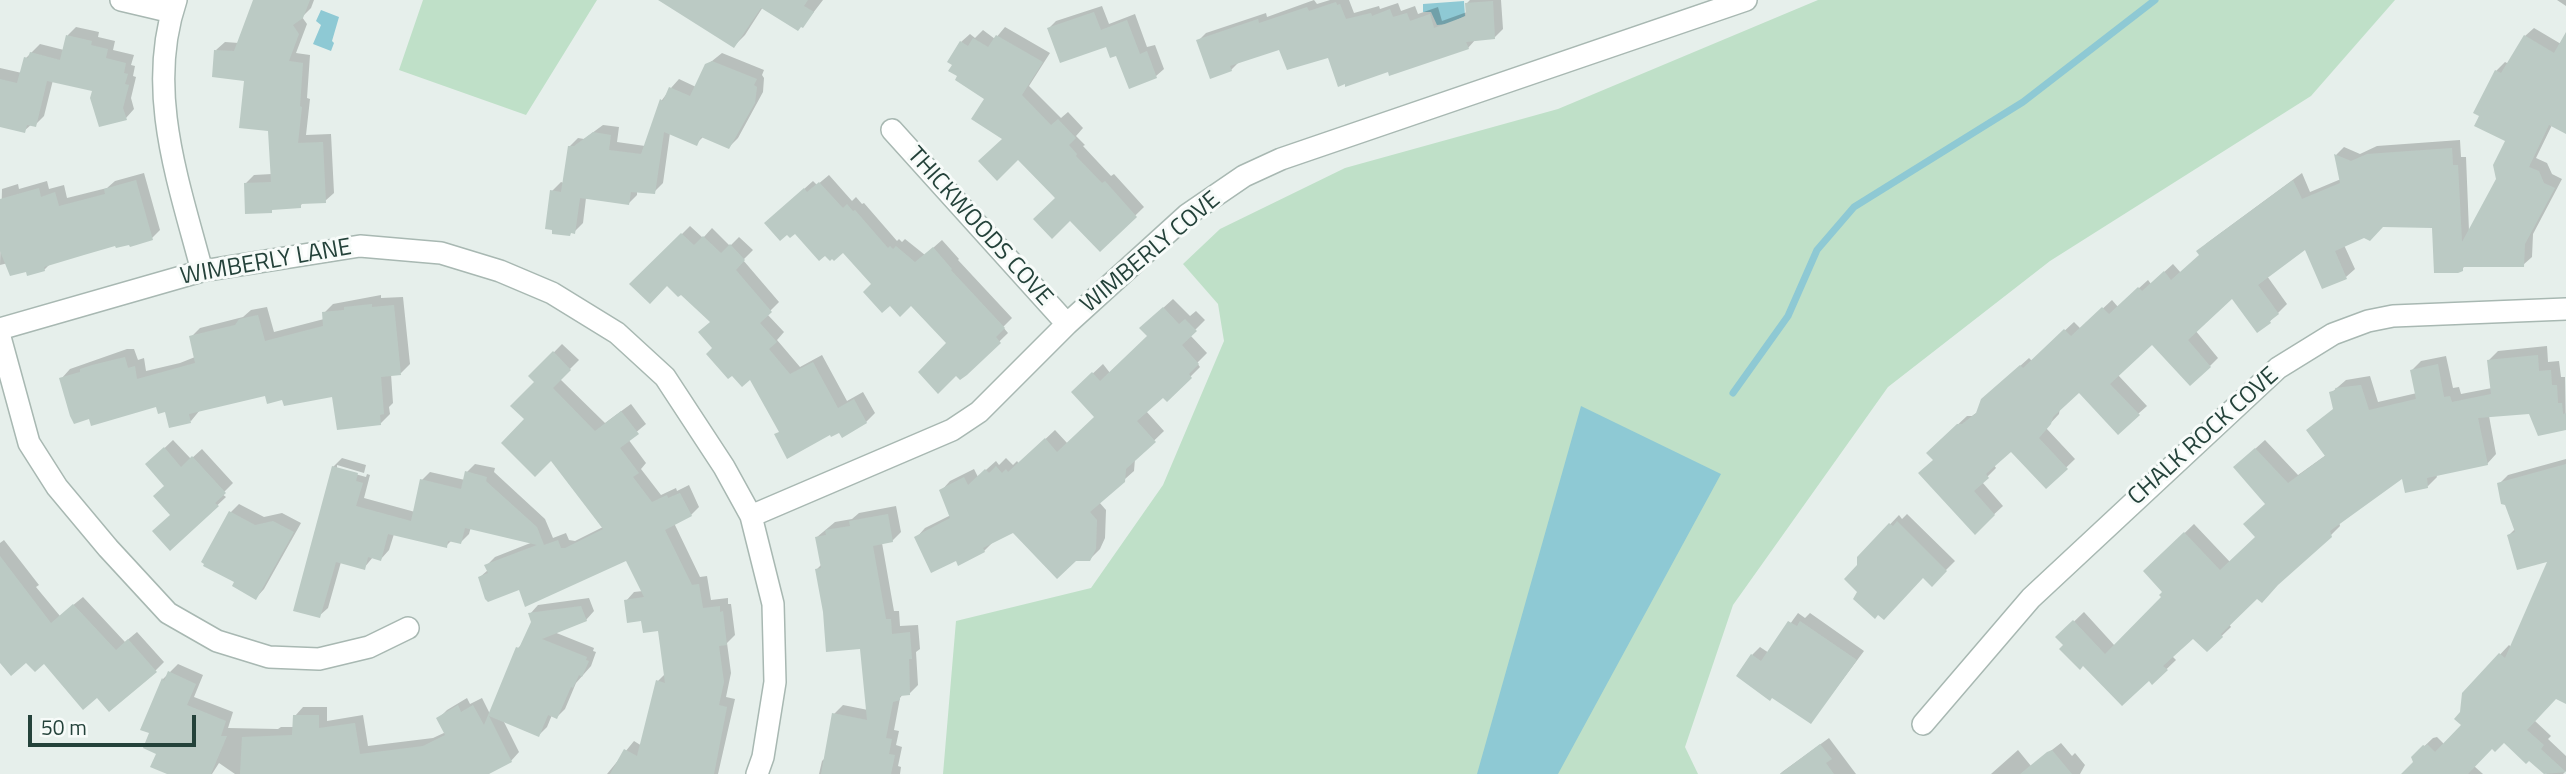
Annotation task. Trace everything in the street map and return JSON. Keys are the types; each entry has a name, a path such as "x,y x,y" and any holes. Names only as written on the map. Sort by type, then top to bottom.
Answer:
{"street":[{"path":"121,0 174,6 162,78 169,146 202,271"},
{"name":"WIMBERLY COVE","path":"751,516 952,430 979,412 1067,324 1187,215 1244,176 1281,159 1746,0"},
{"name":"THICKWOODS COVE","path":"892,130 1067,324"},
{"name":"WIMBERLY LANE","path":"0,328 202,271 360,246 441,253 500,271 552,293 617,333 665,377 724,467 751,516 773,604 775,682 763,757 757,774"},
{"name":"CHALK ROCK COVE","path":"1923,724 2031,598 2278,368 2333,334 2368,321 2393,316 2566,309"},
{"path":"0,337 29,443 57,487 168,613 217,641 268,657 319,659 369,647 408,628"}],"green space":[{"path":"423,0 597,0 526,115 399,70"},
{"path":"1818,0 2395,0 2311,96 2050,261 1888,387 1733,605 1685,747 1698,774 943,774 956,621 1091,588 1163,485 1224,341 1218,304 1183,264 1220,229 1345,168 1558,109"}],"water":[{"path":"1464,1 1465,16 1449,24 1437,25 1431,12 1423,12 1423,4"},
{"path":"321,10 339,17 331,51 313,44 321,25 316,21"},
{"path":"1581,406 1721,474 1558,774 1477,774"}],"building":[{"path":"253,0 310,0 303,18 293,25 299,34 289,61 303,63 298,143 323,142 326,203 301,204 301,208 272,210 272,213 245,214 244,183 271,182 268,131 239,128 244,81 212,77 214,50 234,51"},
{"path":"658,0 808,0 804,6 814,12 798,31 761,8 734,48"},
{"path":"1493,1 1495,39 1466,42 1469,49 1389,76 1388,72 1345,87 1345,84 1338,87 1328,58 1287,70 1279,50 1230,66 1232,71 1210,79 1196,40 1258,19 1259,23 1307,7 1309,11 1336,2 1337,5 1340,4 1346,19 1371,13 1372,16 1390,9 1393,17 1407,13 1410,21 1430,14 1434,28 1466,16 1465,3"},
{"path":"1094,12 1101,30 1127,20 1140,54 1147,51 1157,78 1129,89 1116,56 1110,58 1106,47 1060,63 1047,28"},
{"path":"2566,32 2566,134 2549,125 2529,167 2539,171 2544,183 2555,188 2525,244 2524,267 2463,267 2463,271 2458,273 2434,273 2432,228 2383,227 2370,241 2364,238 2335,251 2347,279 2322,289 2305,250 2258,285 2279,314 2271,323 2257,333 2232,299 2188,340 2211,367 2190,386 2152,345 2110,384 2140,415 2118,435 2079,393 2053,417 2051,424 2039,438 2068,469 2046,489 2011,452 1986,474 1989,478 1974,491 1995,515 1975,535 1918,473 1933,460 1926,453 1957,424 1962,424 1976,413 1981,399 2020,365 2023,368 2064,329 2071,336 2102,307 2109,314 2138,287 2142,291 2164,271 2171,280 2199,255 2196,251 2293,180 2302,199 2340,183 2334,154 2351,161 2367,154 2452,148 2453,165 2458,165 2462,242 2496,179 2493,165 2505,141 2474,126 2479,116 2473,113 2495,70 2501,73 2524,35 2554,53"},
{"path":"66,35 92,41 91,45 108,49 106,58 126,63 124,73 128,74 125,84 129,85 123,108 127,120 99,127 90,98 92,91 47,81 36,127 27,125 25,133 0,127 0,79 17,83 24,57 28,58 30,52 60,60"},
{"path":"996,35 1043,62 1022,95 1051,125 1058,119 1076,138 1069,145 1076,156 1102,183 1105,181 1137,217 1100,252 1070,221 1052,239 1033,219 1055,198 1018,160 997,181 978,161 1002,139 971,119 984,99 955,80 957,76 948,71 952,65 947,62 960,41 968,46 973,38 988,47"},
{"path":"712,61 757,79 754,85 757,87 755,103 729,149 701,137 697,146 664,132 655,194 631,192 629,205 580,198 575,234 552,234 552,230 545,229 550,190 561,192 568,146 574,146 593,132 611,135 609,150 641,154 660,99 663,101 669,87 690,96 705,64"},
{"path":"136,180 153,240 130,247 115,246 44,267 45,271 27,276 26,272 10,276 0,251 0,199 39,188 41,197 55,192 59,206 105,194 104,189"},
{"path":"819,182 843,208 847,204 855,210 888,248 890,246 893,249 896,246 915,262 933,247 1005,328 996,337 1001,343 967,375 960,380 956,376 938,394 918,372 946,343 911,306 900,317 890,306 882,313 863,292 871,284 843,253 834,261 825,256 819,261 795,234 790,238 787,235 780,241 764,223 804,188 807,192"},
{"path":"681,233 694,245 703,236 721,253 730,244 745,260 736,270 772,312 760,323 777,342 769,349 790,374 813,362 838,408 854,399 867,423 842,438 839,433 831,437 830,435 787,459 774,434 779,432 750,380 742,387 732,376 728,379 706,354 712,348 698,332 710,322 667,286 650,304 629,284"},
{"path":"372,304 372,307 394,305 401,375 381,377 384,414 380,415 381,425 337,430 332,397 284,406 282,400 267,404 265,396 189,414 191,423 169,428 165,412 158,414 156,407 91,426 89,419 74,424 70,416 59,378 80,372 80,369 125,357 128,368 135,366 137,379 195,363 189,336 235,325 239,319 258,315 265,341 323,326 322,312"},
{"path":"1163,307 1179,324 1185,319 1197,331 1182,345 1199,364 1189,374 1192,378 1167,402 1163,398 1137,421 1156,442 1126,469 1125,482 1090,512 1097,520 1096,549 1090,561 1076,561 1057,579 1013,533 983,548 985,552 958,566 956,561 931,573 914,537 950,518 939,490 964,477 968,485 985,469 989,473 996,466 1002,473 1006,469 1008,472 1045,438 1057,452 1094,417 1071,392 1092,372 1100,381 1147,336 1139,328"},
{"path":"553,351 571,370 553,388 595,431 621,411 639,434 620,448 639,473 633,477 652,502 680,493 692,516 665,530 692,585 699,584 703,608 720,606 720,612 723,611 727,645 719,646 724,682 719,705 727,707 714,774 610,774 624,749 637,756 656,680 665,683 658,631 643,633 641,621 627,623 624,600 644,597 626,561 525,607 519,590 488,602 478,577 488,573 484,565 537,545 465,528 461,544 448,541 447,548 388,534 381,561 368,557 365,570 336,562 320,618 293,611 332,466 358,473 356,481 363,483 356,506 411,521 420,479 461,489 465,471 487,477 486,481 537,527 544,545 558,540 561,548 565,548 603,529 551,461 535,477 501,443 524,419 510,406 534,382 528,376"},
{"path":"2538,355 2539,371 2551,370 2552,385 2557,385 2558,403 2562,403 2563,414 2566,413 2566,430 2538,436 2529,414 2478,418 2488,465 2427,478 2428,488 2405,493 2402,479 2330,531 2332,537 2278,585 2262,603 2257,599 2221,634 2223,637 2207,652 2193,639 2163,666 2168,670 2152,685 2149,681 2122,706 2083,666 2080,670 2059,649 2063,645 2055,637 2073,620 2105,654 2161,597 2159,595 2162,592 2143,571 2184,532 2220,570 2255,537 2243,524 2265,504 2233,467 2255,448 2288,483 2325,456 2306,430 2333,409 2329,392 2336,390 2335,388 2361,385 2369,410 2416,399 2410,370 2438,364 2444,397 2450,396 2452,402 2491,394 2487,360"},
{"path":"164,447 181,467 192,456 226,493 215,503 219,506 170,551 152,531 170,515 153,496 164,486 145,464"},
{"path":"2566,464 2566,704 2556,699 2527,730 2544,745 2541,749 2566,772 2544,774 2529,761 2526,764 2504,743 2495,752 2492,749 2468,774 2401,774 2413,762 2411,757 2423,745 2427,744 2435,752 2461,725 2454,719 2460,712 2462,693 2499,653 2505,658 2547,562 2517,570 2507,535 2515,532 2505,505 2501,504 2497,483"},
{"path":"229,511 255,525 273,521 294,532 256,600 232,586 234,582 203,566 201,562"},
{"path":"888,514 893,542 873,546 886,619 891,619 892,634 910,632 912,659 909,659 910,695 900,696 900,700 893,702 886,738 892,739 889,754 895,755 891,774 821,774 832,713 867,720 860,649 826,652 823,612 815,569 821,568 815,537 826,535 825,530 850,526 849,521"},
{"path":"1897,521 1947,571 1932,587 1923,578 1884,620 1878,615 1875,619 1853,599 1857,592 1844,579 1857,565 1857,557 1889,523 1893,526"},
{"path":"0,556 51,623 73,604 116,650 128,639 157,672 109,712 97,698 83,710 44,664 35,672 26,663 11,676 0,663"},
{"path":"581,606 587,621 542,639 587,657 586,660 589,661 582,677 579,675 573,688 571,687 557,719 548,715 539,737 489,716 512,762 489,774 240,774 242,737 292,735 293,715 319,715 319,728 355,723 360,754 423,746 445,735 436,718 458,705 461,712 473,705 484,725 516,647 519,648 531,622 528,613"},
{"path":"1788,621 1797,626 1800,621 1857,660 1811,724 1772,698 1770,701 1736,676 1751,654 1761,661"},
{"path":"168,671 196,684 187,705 226,721 221,736 227,736 211,774 167,774 150,767 156,754 143,748 149,733 140,730 162,678 164,681"},
{"path":"1820,744 1832,759 1826,763 1834,774 1780,774"},
{"path":"2052,750 2072,774 2020,774 2047,752"}],"waterway":[{"path":"1733,393 1788,316 1817,250 1854,207 2023,102 2155,0"}]}
